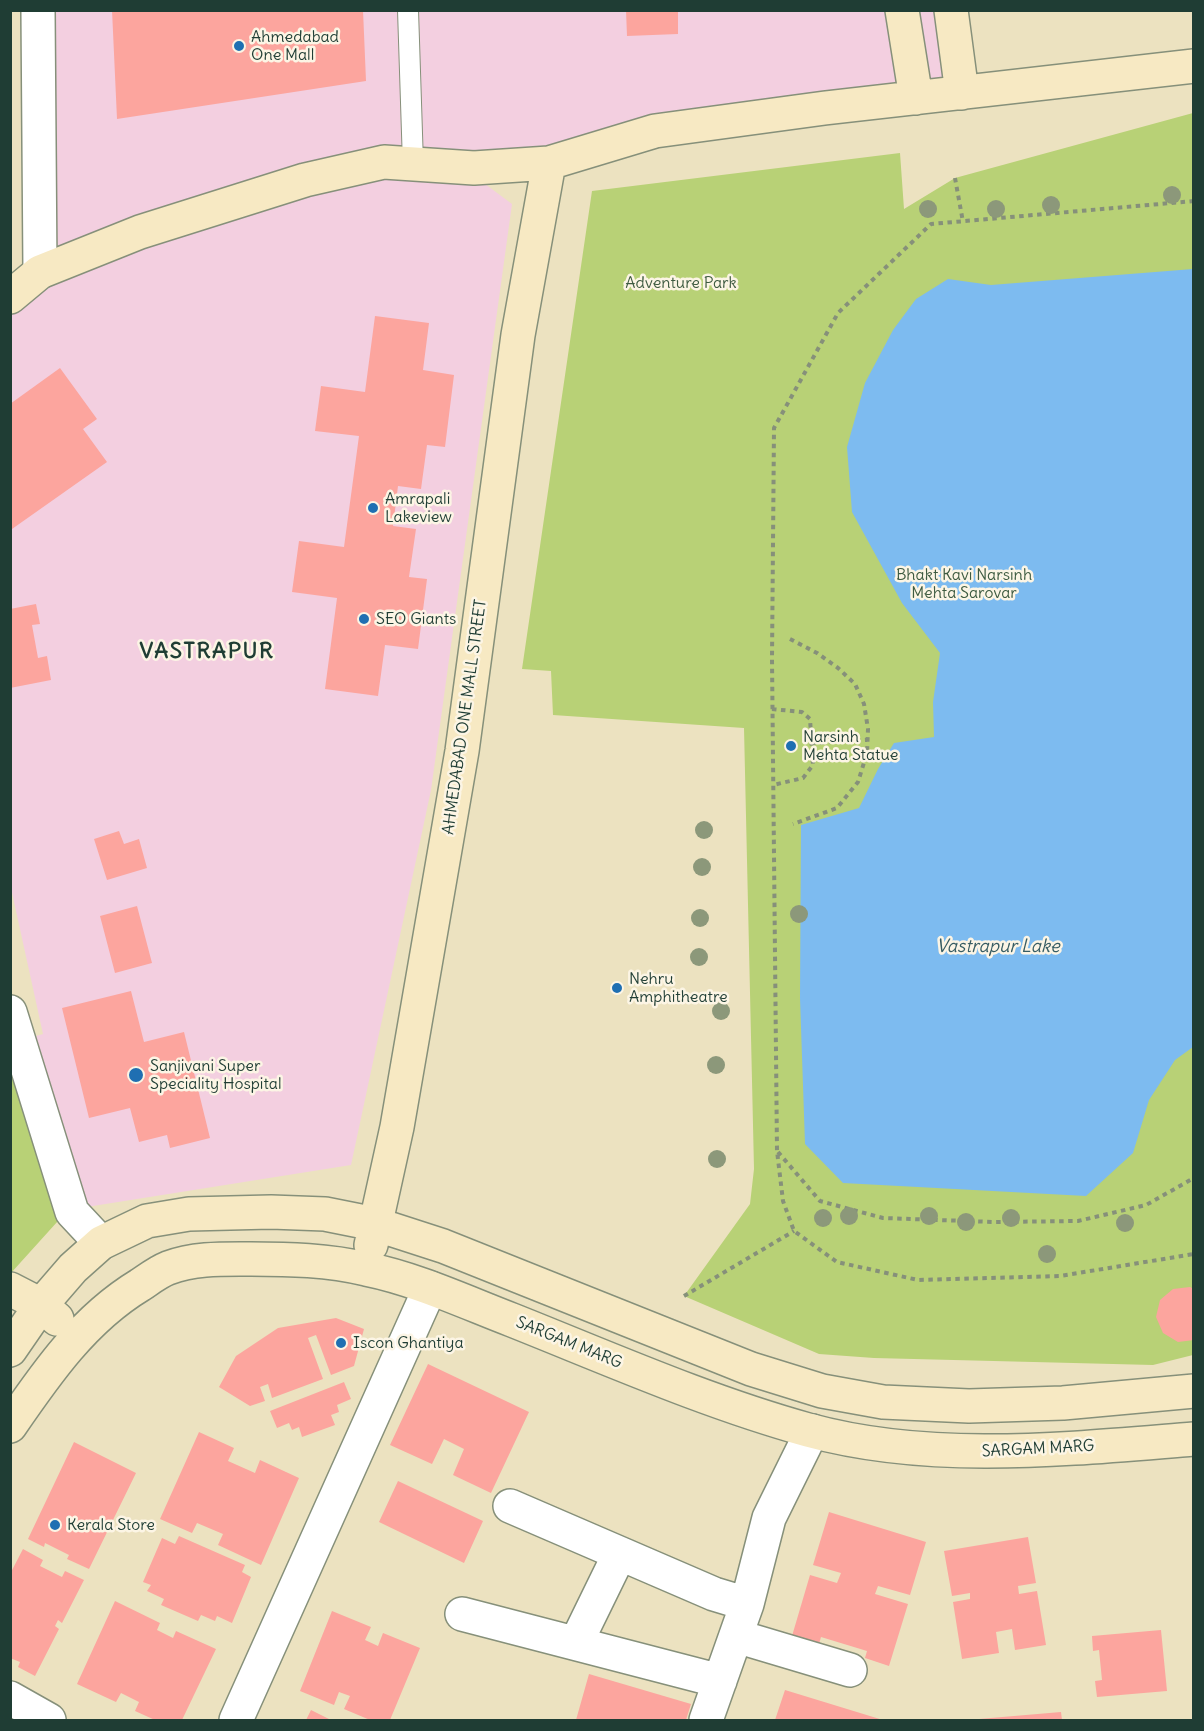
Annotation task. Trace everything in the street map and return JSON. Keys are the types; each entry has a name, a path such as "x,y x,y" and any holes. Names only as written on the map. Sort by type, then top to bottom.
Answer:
{"main road":[{"path":"902,10 916,98"},
{"path":"951,10 962,93"},
{"path":"10,297 40,272 140,232 305,180 384,162 474,168 549,164 655,131 1194,66"},
{"name":"AHMEDABAD ONE MALL STREET","path":"367,1269 397,1127 462,751 518,335 549,164"},
{"path":"10,1350 41,1305 73,1268 101,1243 147,1221 189,1214 271,1212 325,1215 375,1224 443,1246 751,1369 822,1391 883,1402 969,1406 1193,1396"},
{"name":"SARGAM MARG","path":"10,1426 20,1391 77,1336 129,1292 166,1269 205,1259 306,1260 367,1269 430,1288 739,1409 812,1431 876,1443 974,1452 1071,1449 1194,1439"},
{"path":"10,1289 41,1305 77,1336"}],"street":[{"path":"38,10 40,272"},
{"path":"10,1012 72,1212 101,1243"},
{"path":"236,1720 430,1288"},
{"path":"706,1720 747,1604 769,1518 812,1431"},
{"path":"510,1506 619,1555 714,1594 747,1604"},
{"path":"576,1643 619,1555"},
{"path":"462,1614 720,1681"},
{"path":"736,1635 850,1670"},
{"path":"10,1698 49,1720"}],"lane":[{"path":"408,10 413,164"}],"path":[{"path":"955,178 963,222"},
{"path":"1194,201 931,225 838,313 774,428 772,709 777,1151 783,1201 794,1231 837,1262 918,1280 1060,1276 1194,1254"},
{"path":"790,639 817,653 855,684 864,704 868,729 867,753 858,782 837,808 793,824"},
{"path":"772,709 802,712 810,718 813,765 803,778 773,784"},
{"path":"811,743 867,740"},
{"path":"777,1151 820,1201 883,1218 994,1222 1078,1221 1146,1204 1194,1178"},
{"path":"684,1296 794,1231"}],"shaded area":[{"path":"44,11 937,11 948,86 549,156 378,155 45,265"},
{"path":"386,172 477,178 512,204 431,790 351,1165 74,1209 22,1040 43,1034 11,888 10,310 45,280 142,241"}],"green space":[{"name":"Bhakt Kavi Narsinh Mehta Sarovar","path":"1193,113 1193,1355 1153,1365 874,1358 819,1354 684,1296 750,1204 754,1169 744,728 553,715 551,671 522,669 592,191 900,153 904,209 955,178"},
{"path":"10,1043 67,1211 11,1273"}],"water":[{"name":"Vastrapur Lake","path":"1193,269 1193,1047 1175,1060 1149,1100 1133,1153 1086,1196 843,1183 805,1144 800,998 801,825 859,808 894,743 934,737 933,702 940,653 902,603 852,512 847,447 865,383 893,330 916,299 948,279 991,285"}],"building":[{"name":"Ahmedabad One Mall","path":"112,10 363,10 366,81 117,119"},
{"path":"626,10 678,10 678,34 627,36"},
{"name":"Amrapali Lakeview","path":"375,316 429,323 423,370 454,375 445,447 427,445 421,489 398,486 393,526 416,529 409,577 427,579 418,649 385,645 378,696 325,689 337,598 292,592 299,541 344,547 359,436 315,431 321,386 365,392"},
{"path":"60,368 97,419 83,429 107,462 12,529 10,527 10,404"},
{"path":"36,604 40,624 32,625 38,658 47,656 51,680 10,688 10,609"},
{"path":"119,831 124,844 139,839 147,868 107,880 94,839"},
{"path":"137,906 152,963 115,973 100,916"},
{"name":"Sanjivani Super Speciality Hospital","path":"131,991 144,1042 184,1032 210,1138 170,1148 167,1135 139,1142 130,1108 89,1118 62,1008"},
{"path":"1190,1287 1194,1289 1194,1340 1178,1342 1163,1333 1156,1317 1160,1300 1173,1289"},
{"path":"336,1318 364,1329 354,1366 331,1375 316,1335 308,1338 323,1379 272,1398 268,1384 260,1387 265,1401 250,1406 219,1387 236,1356 278,1328"},
{"path":"428,1364 529,1412 491,1493 453,1475 464,1449 444,1439 432,1464 390,1445"},
{"path":"344,1382 351,1399 337,1405 339,1412 331,1415 335,1425 302,1437 299,1427 292,1430 289,1423 277,1428 270,1411"},
{"path":"199,1432 234,1448 228,1461 255,1473 260,1460 299,1478 261,1565 218,1545 223,1534 197,1523 192,1533 160,1519"},
{"path":"74,1442 136,1473 89,1569 67,1559 69,1555 45,1543 44,1547 28,1539"},
{"path":"398,1481 483,1521 464,1563 379,1522"},
{"path":"829,1512 926,1542 910,1595 878,1586 875,1594 908,1604 889,1666 865,1658 867,1651 821,1637 819,1644 792,1636 810,1575 837,1583 841,1573 813,1565"},
{"path":"179,1536 245,1565 242,1572 251,1577 232,1623 217,1616 215,1621 201,1615 198,1621 161,1605 164,1599 147,1591 151,1585 143,1582 162,1538 175,1544"},
{"path":"1028,1537 1036,1583 1018,1586 1019,1594 1037,1591 1046,1645 1015,1650 1012,1629 996,1632 999,1653 962,1659 953,1602 970,1599 970,1593 952,1596 944,1551"},
{"path":"23,1549 43,1560 40,1566 62,1577 65,1571 84,1580 62,1623 58,1620 55,1626 59,1629 35,1676 18,1667 20,1662 10,1658 10,1574"},
{"path":"115,1601 160,1623 157,1630 173,1638 176,1631 216,1649 182,1720 155,1720 135,1711 139,1702 121,1693 116,1702 77,1684"},
{"path":"332,1611 371,1627 365,1640 378,1646 383,1633 420,1648 390,1720 370,1720 344,1709 350,1696 339,1692 334,1705 300,1691"},
{"path":"1161,1630 1167,1691 1097,1697 1095,1681 1102,1680 1099,1650 1093,1651 1092,1636"},
{"path":"589,1674 691,1704 686,1720 576,1720"},
{"path":"785,1690 883,1720 775,1720"},
{"path":"311,1710 331,1720 306,1720"},
{"path":"1061,1712 1062,1720 979,1720 979,1719"}],"place":[{"name":"Ahmedabad One Mall","path":"239,46"},
{"name":"Amrapali Lakeview","path":"373,508"},
{"name":"SEO Giants","path":"364,619"},
{"name":"Narsinh Mehta Statue","path":"791,746"},
{"name":"Nehru Amphitheatre","path":"617,988"},
{"name":"Sanjivani Super Speciality Hospital","path":"136,1075"},
{"name":"Iscon Ghantiya","path":"341,1343"},
{"name":"Kerala Store","path":"55,1525"}],"district":[{"name":"VASTRAPUR","path":"207,652"}],"park label":[{"name":"Adventure Park","path":"681,283"}]}
